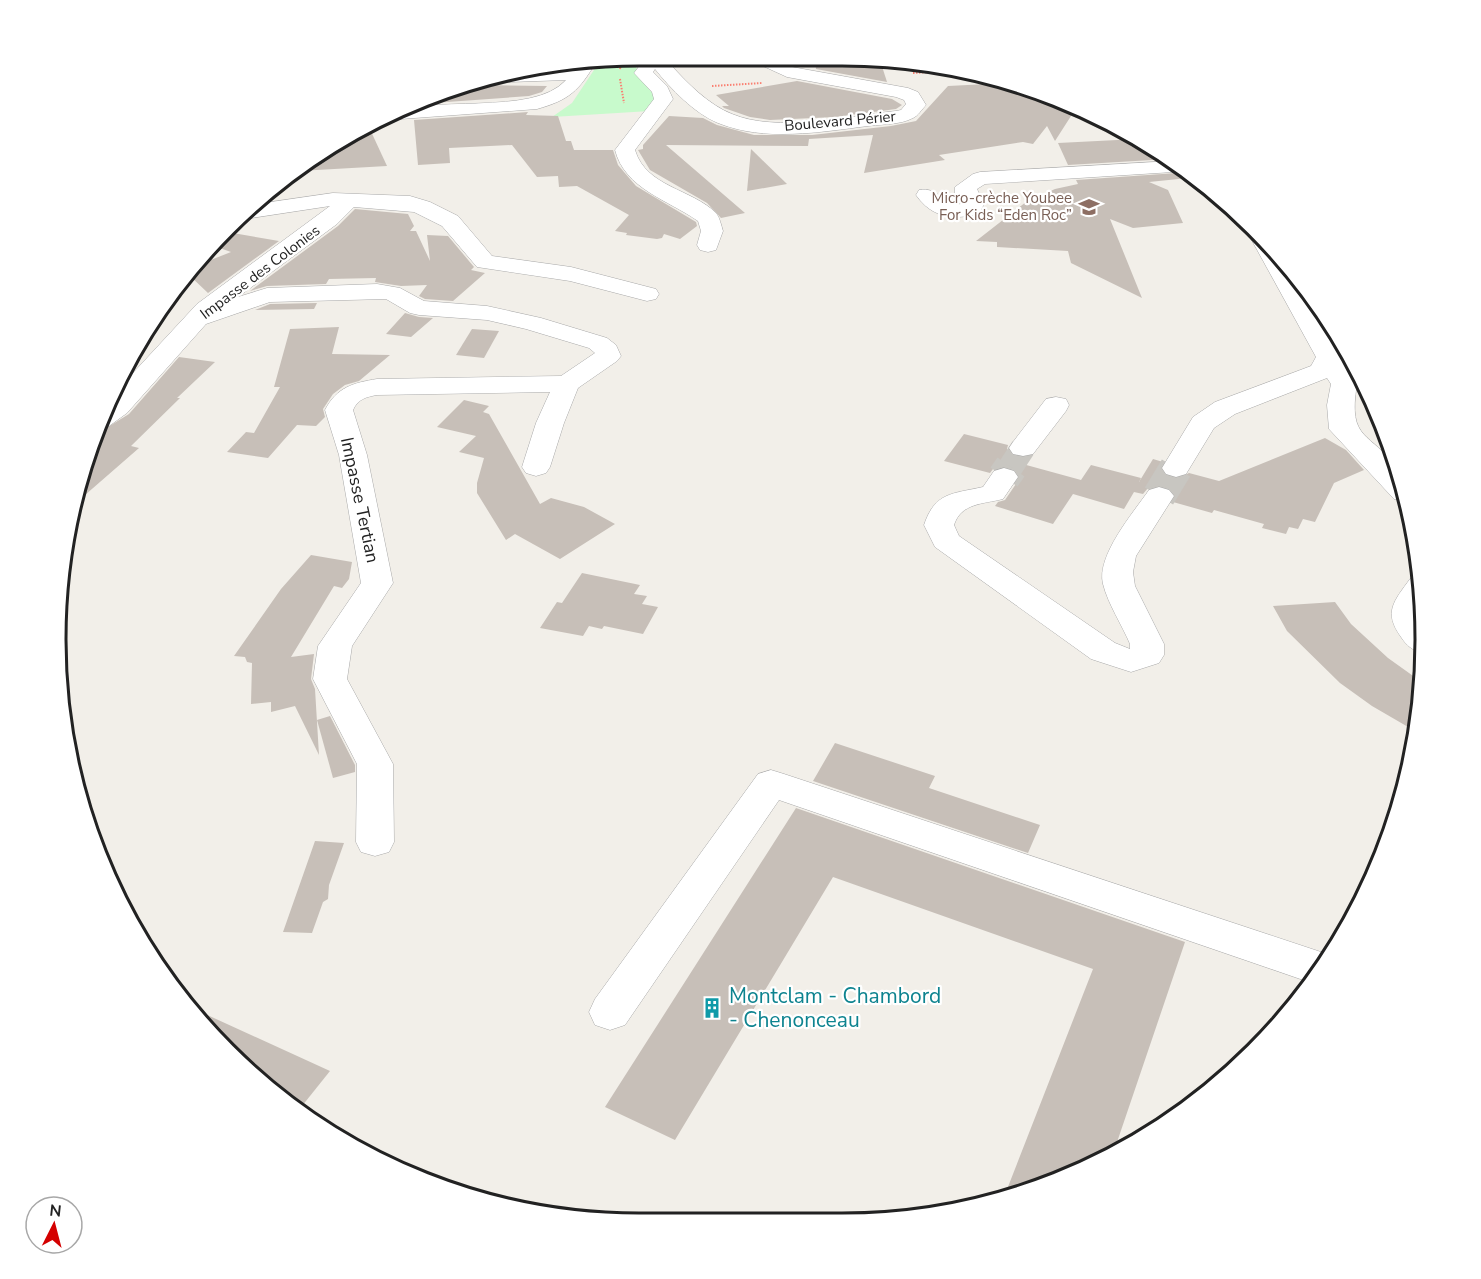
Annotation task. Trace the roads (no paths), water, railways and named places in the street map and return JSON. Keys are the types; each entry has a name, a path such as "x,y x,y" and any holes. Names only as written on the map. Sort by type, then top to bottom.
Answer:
{"street":[{"path":"648,66 643,73 660,90 664,99 625,150 626,161 638,175 708,218 712,231 708,245"},
{"name":"Boulevard Périer","path":"662,66 667,73 720,117 749,125 791,126 896,117 908,114 916,105 911,96 901,92 787,72 772,66"},
{"path":"414,113 507,108 550,100 570,88 583,69"},
{"path":"528,77 574,70"},
{"path":"1127,162 1158,162"},
{"path":"927,195 938,207 955,212 971,209 973,204 966,194 966,187 980,178 1167,168"},
{"name":"Impasse des Colonies","path":"259,210 333,199 349,200"},
{"path":"349,200 410,202 422,207 450,221 485,262 571,274 647,294"},
{"name":"Impasse des Colonies","path":"115,408 206,309 329,219 349,200"},
{"path":"1283,274 1330,355 1355,385 1340,405 1343,429 1392,480"},
{"path":"197,319 267,296 376,291 392,293 419,308 487,313 532,323 598,343 607,350 608,356 567,384 550,423 536,467"},
{"path":"1176,468 1203,423 1225,408 1321,371 1330,355"},
{"name":"Impasse Tertian","path":"375,842 375,764 348,717 330,679 335,646 377,583 353,455 339,410 344,399 353,390 377,387 567,384"},
{"path":"1023,448 1056,405"},
{"path":"1004,477 993,493 953,503 944,510 939,525 946,541 1103,651 1131,661 1147,655 1147,644 1119,586 1117,572 1121,556 1159,496"},
{"path":"1413,596 1404,613 1409,628 1415,634"},
{"path":"610,1012 771,783 1312,966"}],"tunnel":[{"path":"1010,468 1023,448"},
{"path":"1004,477 1011,467"},
{"path":"1159,496 1176,468"}],"place":[{"name":"Micro-crèche Youbee For Kids “Eden Roc”","path":"1089,207"},
{"name":"Montclam - Chambord - Chenonceau","path":"712,1008"}]}
